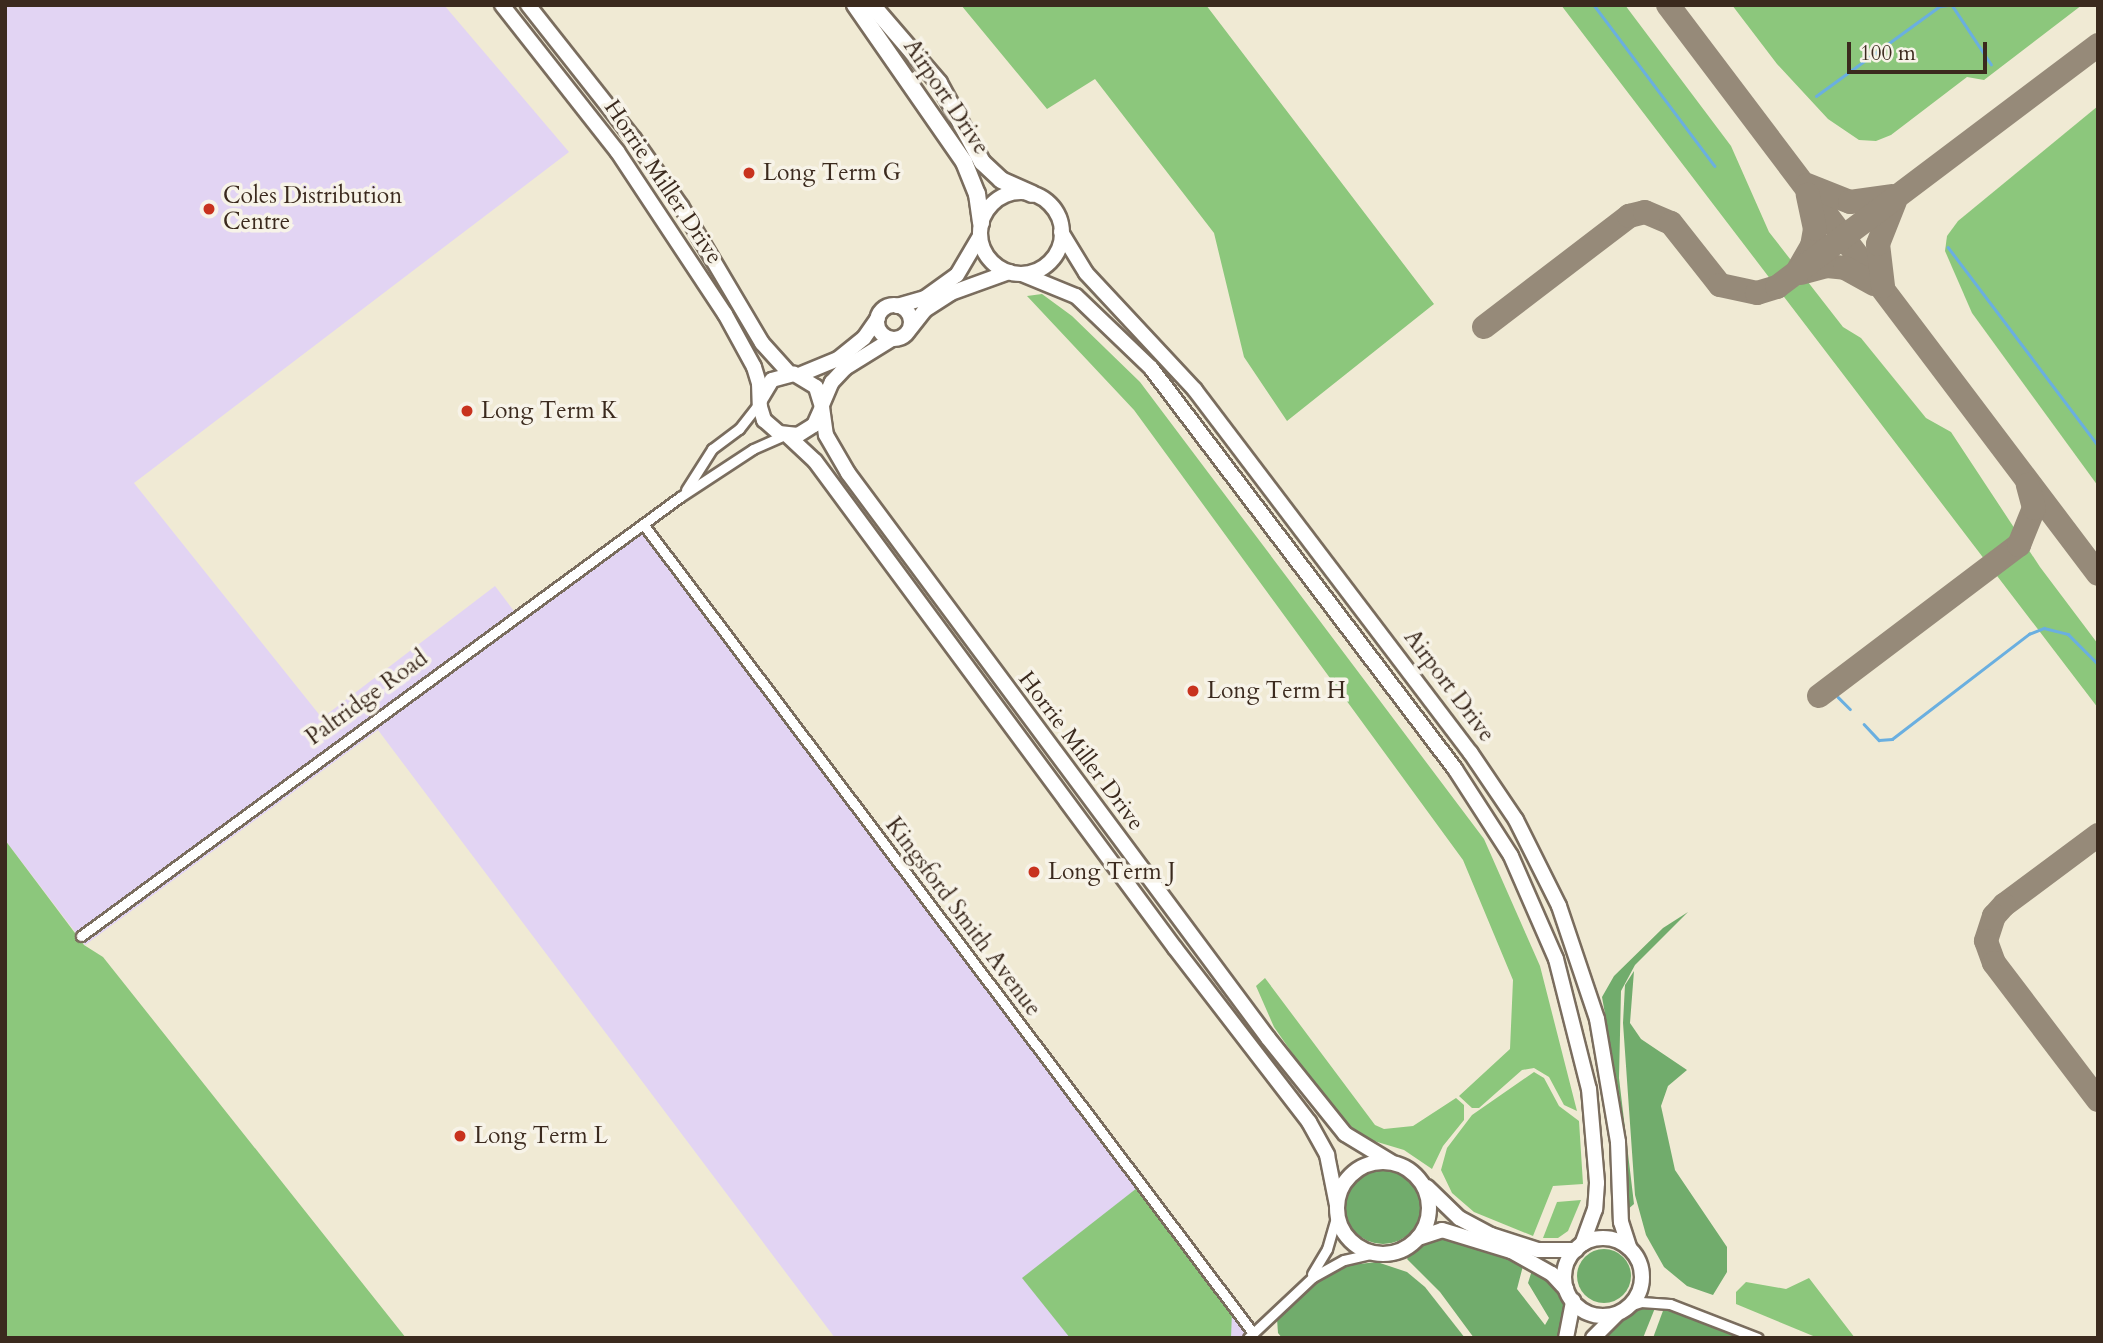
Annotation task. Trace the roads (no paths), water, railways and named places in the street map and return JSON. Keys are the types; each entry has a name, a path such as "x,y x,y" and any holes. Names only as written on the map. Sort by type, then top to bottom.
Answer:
{"highway":[{"name":"Airport Drive","path":"855,5 964,162 977,194 980,229"},
{"name":"Airport Drive","path":"872,5 939,83 982,162 1000,180 1032,194"}],"main road":[{"name":"Horrie Miller Drive","path":"502,5 558,72 664,218 748,354 760,401"},
{"name":"Horrie Miller Drive","path":"528,5 634,139 681,206 762,343 794,374"},
{"path":"1032,194 1053,208 1061,232 1050,261 951,293 925,310 910,329 839,374 809,430 786,435 764,420 760,401 772,380 838,359 864,338 884,310 925,298 957,275 980,229 1001,197 1032,194"},
{"path":"980,229 987,256 1016,273"},
{"name":"Airport Drive","path":"1061,232 1086,273 1163,352 1220,421 1470,752 1516,820 1559,906 1598,1019 1618,1142 1621,1222 1630,1248"},
{"name":"Airport Drive","path":"1016,273 1076,296 1151,368 1455,769 1506,847 1548,939 1578,1034 1597,1171 1595,1209 1579,1247"},
{"path":"897,306 909,314 910,329"},
{"path":"878,318 881,332 892,339"},
{"path":"794,374 817,387 822,407"},
{"name":"Horrie Miller Drive","path":"822,407 832,447 884,524 1299,1078 1345,1134 1391,1162"},
{"name":"Horrie Miller Drive","path":"786,435 815,461 1174,948 1310,1122 1327,1155 1337,1210"},
{"path":"1593,1338 1637,1297 1642,1272 1630,1248 1607,1238 1579,1247 1538,1250 1480,1230 1450,1211 1408,1168 1391,1162 1358,1169 1341,1188 1337,1210 1346,1235 1374,1253 1394,1253 1416,1240 1442,1230 1511,1251 1552,1274 1570,1296 1593,1314 1623,1310"},
{"path":"1416,1240 1429,1211 1421,1181"},
{"path":"1566,1338 1570,1296 1566,1266 1579,1247"}],"street":[{"name":"Paltridge Road","path":"680,497 707,455 739,429 760,401"},
{"name":"Paltridge Road","path":"81,936 680,497 744,455 786,435"},
{"name":"Kingsford Smith Avenue","path":"643,524 1250,1335"},
{"path":"1300,1289 1323,1257 1337,1210"},
{"path":"1250,1335 1300,1289 1338,1263 1374,1253"},
{"path":"1623,1310 1641,1302 1670,1304 1758,1338"}],"waterway":[{"path":"1594,5 1715,166"},
{"path":"1816,96 1940,6 1948,5"},
{"path":"1952,5 1991,64"},
{"path":"1948,247 2098,445"},
{"path":"1864,724 1879,740 1892,739 2029,634 2044,628 2068,634 2098,664"},
{"path":"1838,697 1850,709"}],"place":[{"name":"Long Term G","path":"749,173"},
{"name":"Coles Distribution Centre","path":"209,209"},
{"name":"Long Term K","path":"467,411"},
{"name":"Long Term H","path":"1193,691"},
{"name":"Long Term J","path":"1034,872"},
{"name":"Long Term L","path":"460,1136"}]}
